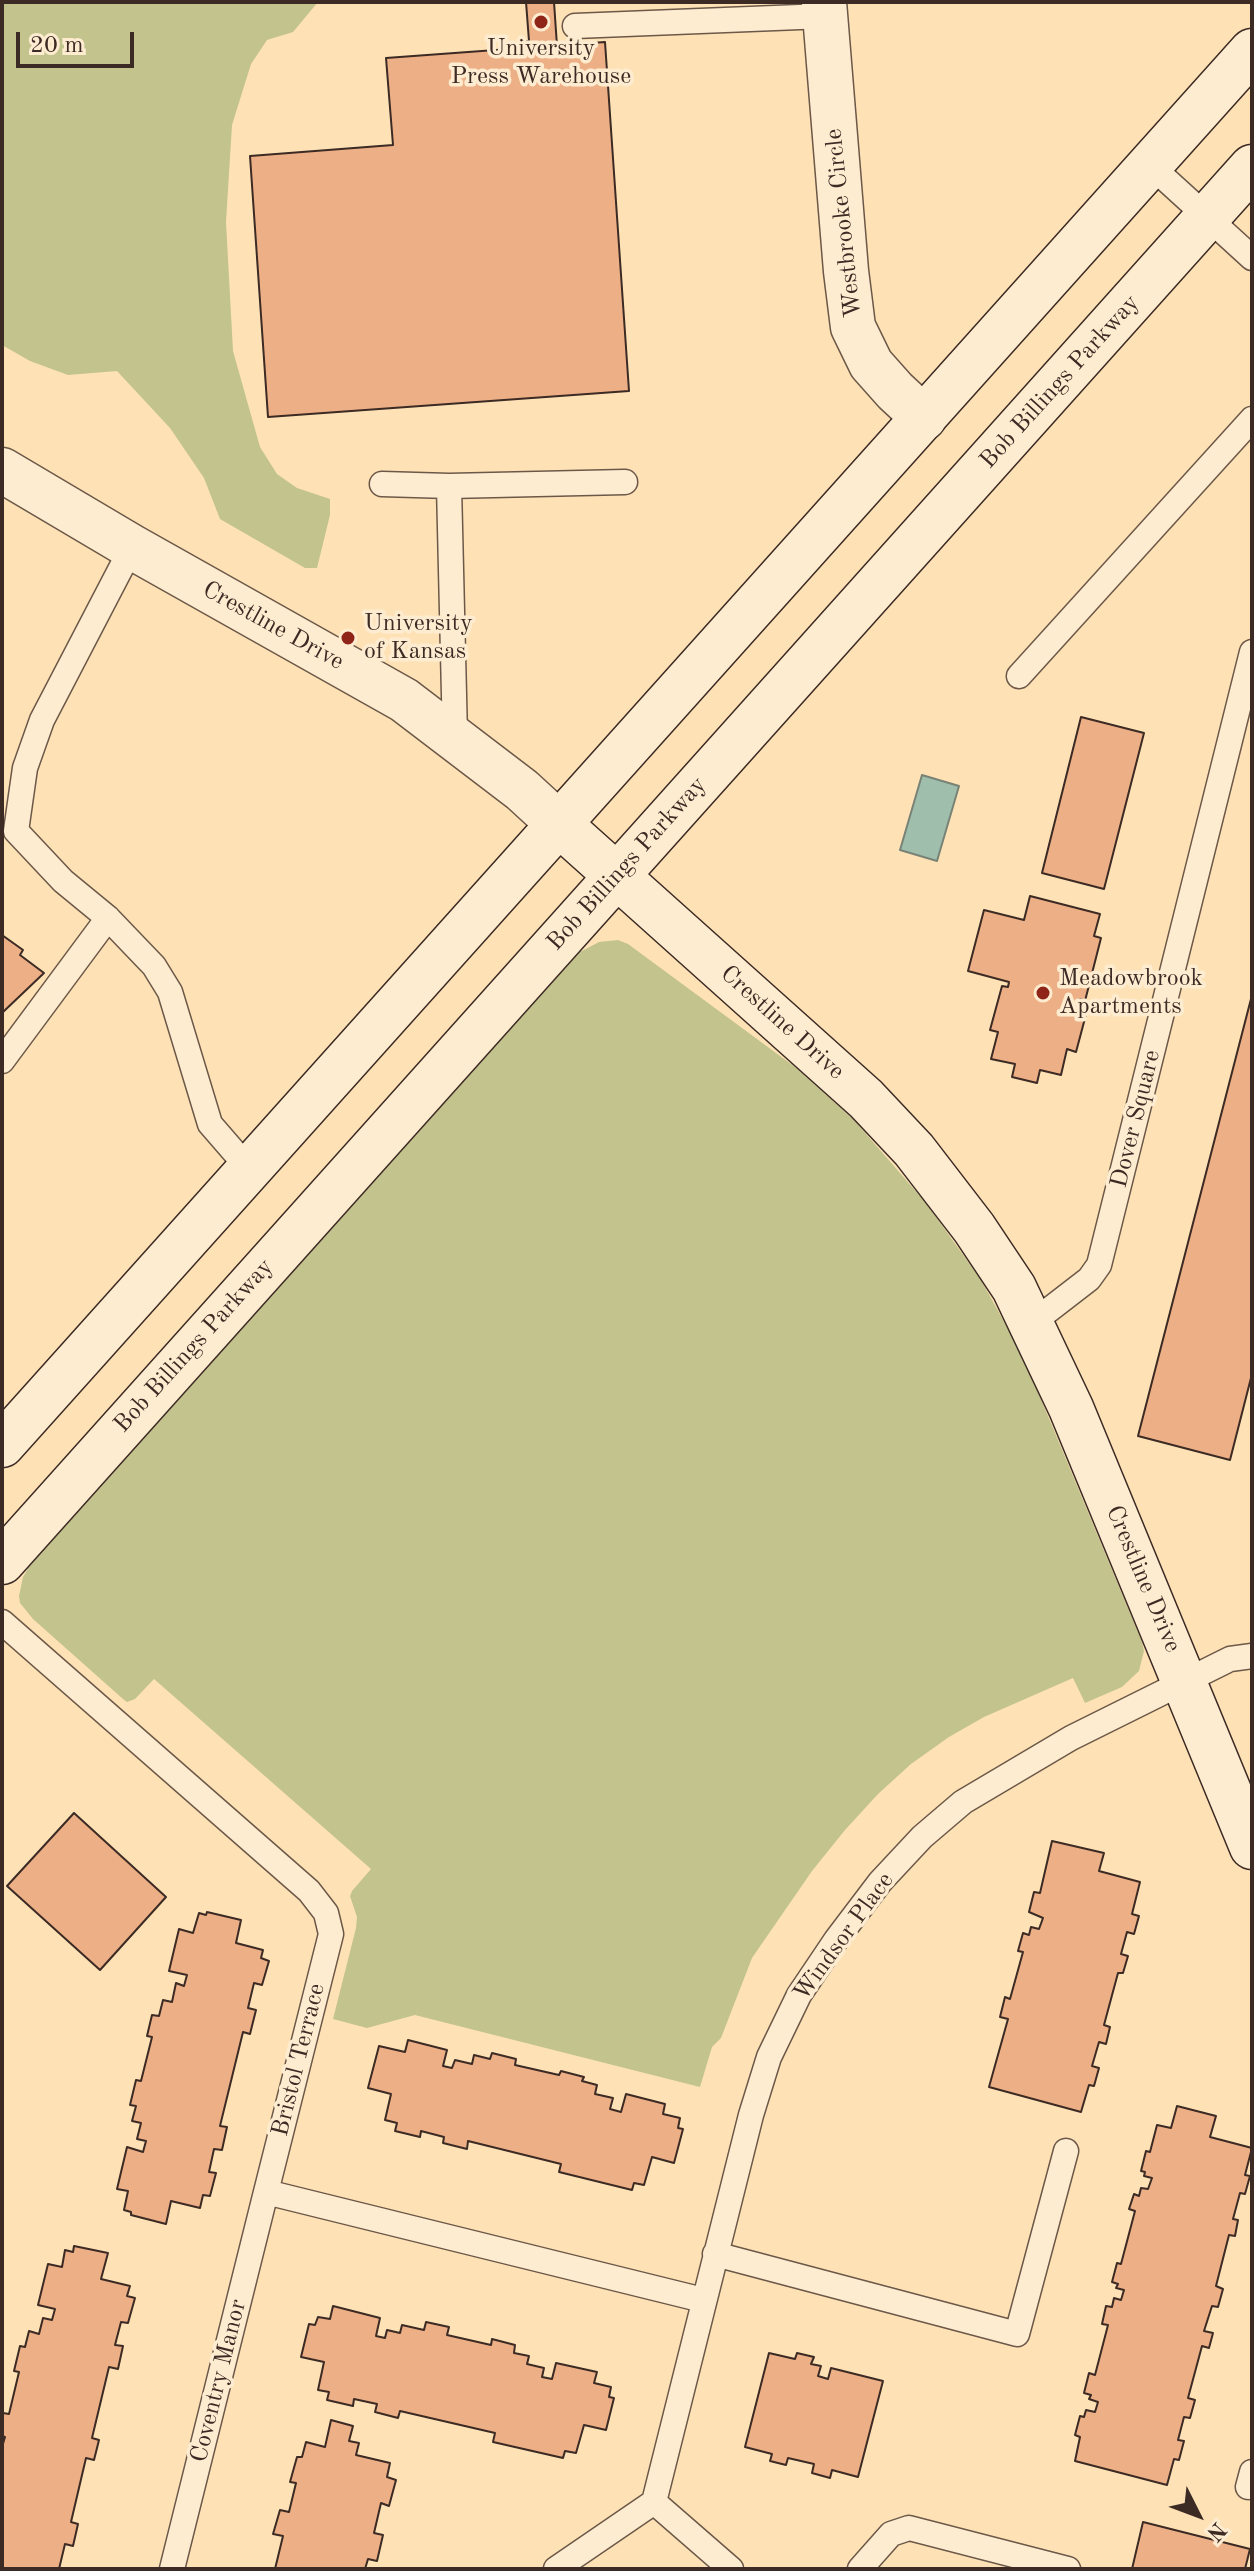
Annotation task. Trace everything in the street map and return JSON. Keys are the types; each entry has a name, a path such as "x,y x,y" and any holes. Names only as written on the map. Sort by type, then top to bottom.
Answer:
{"main road":[{"name":"Westbrooke Circle","path":"825,9 853,327 871,364 924,418"},
{"path":"2,1445 1252,51"},
{"name":"Bob Billings Parkway","path":"2,1562 1252,167"},
{"name":"Crestline Drive","path":"2,470 404,700 455,737 522,790 805,1042 866,1099 914,1150 974,1228 1014,1288 1032,1323 1071,1408 1252,1847"}],"lane":[{"path":"575,26 825,9"},
{"path":"1150,165 1252,258"},
{"path":"1019,676 1252,419"},
{"path":"382,484 449,486 625,482"},
{"path":"449,486 455,737"},
{"path":"132,547 42,720 25,768 9,841 108,918 154,966 170,992 210,1124 249,1169"},
{"name":"Dover Square","path":"1032,1323 1089,1279 1099,1265 1252,652"},
{"path":"2,1061 108,918"},
{"name":"Bristol Terrace","path":"2,1622 309,1891 326,1913 331,1934 266,2192"},
{"name":"Windsor Place","path":"654,2502 703,2300 769,2057 799,1995 836,1940 880,1882 922,1837 963,1802 1071,1738 1230,1659 1252,1656"},
{"path":"715,2254 1017,2334 1066,2151"},
{"path":"266,2192 703,2300"},
{"name":"Coventry Manor","path":"172,2569 266,2192"},
{"path":"556,2569 654,2502 731,2569"},
{"path":"860,2569 891,2534 909,2528 1068,2569"}],"green space":[{"path":"2,2 318,2 293,32 267,40 251,64 232,125 226,222 233,351 260,447 277,474 297,488 330,499 330,515 317,568 305,568 220,519 204,478 170,428 117,371 68,375 30,361 2,345"},
{"path":"618,940 628,944 795,1067 854,1120 926,1203 981,1280 1023,1356 1144,1651 1139,1671 1122,1687 1085,1703 1073,1678 984,1717 911,1764 878,1794 812,1871 752,1958 721,2038 712,2047 700,2087 415,2015 367,2028 333,2019 356,1928 357,1917 350,1896 371,1869 154,1679 135,1699 127,1702 123,1699 33,1619 20,1603 19,1596 23,1577 29,1567 580,952 599,942"}],"shaded area":[{"path":"922,775 959,786 937,861 900,850"}],"building":[{"name":"University Press Warehouse","path":"526,2 554,2 557,46 520,49 519,42 529,41"},
{"path":"605,42 629,391 268,417 250,156 393,145 386,58"},
{"path":"1081,717 1144,733 1104,889 1042,873"},
{"name":"Meadowbrook Apartments","path":"1030,896 1100,914 1094,936 1101,938 1085,1001 1080,999 1079,1005 1088,1007 1076,1052 1067,1049 1061,1075 1040,1070 1037,1083 1012,1077 1015,1064 991,1059 998,1032 990,1030 1002,986 1008,987 1009,982 968,971 984,910 1024,920"},
{"path":"2,935 23,950 20,955 44,973 2,1013"},
{"path":"1252,995 1252,1374 1230,1460 1138,1436"},
{"path":"74,1813 166,1897 100,1970 7,1886"},
{"path":"1052,1841 1104,1853 1099,1871 1140,1882 1132,1914 1139,1916 1134,1934 1127,1932 1121,1954 1128,1956 1123,1973 1118,1973 1104,2025 1110,2027 1106,2044 1099,2042 1092,2066 1099,2068 1094,2086 1089,2085 1081,2112 989,2087 1008,2019 1000,2017 1005,1997 1010,1999 1023,1952 1018,1951 1023,1933 1029,1935 1031,1927 1039,1929 1043,1918 1029,1912 1034,1892 1040,1893"},
{"path":"207,1912 241,1920 236,1943 263,1950 261,1958 269,1961 262,1985 254,1983 248,2008 256,2010 250,2034 243,2032 220,2126 227,2127 222,2150 214,2149 209,2172 216,2173 210,2196 203,2195 200,2208 171,2201 166,2224 131,2215 131,2212 124,2210 128,2191 117,2189 127,2147 143,2152 146,2141 137,2139 141,2123 132,2121 136,2106 130,2105 136,2080 141,2081 152,2037 147,2036 152,2015 159,2016 163,2000 172,2002 176,1983 184,1986 187,1975 169,1971 179,1929 193,1933 199,1913 206,1915"},
{"path":"408,2040 447,2050 443,2066 452,2068 455,2060 472,2064 474,2055 490,2059 492,2053 516,2059 515,2065 584,2077 582,2081 597,2085 595,2094 613,2098 610,2109 621,2112 626,2094 665,2104 663,2114 680,2118 678,2128 683,2129 674,2163 652,2157 644,2185 634,2183 632,2190 559,2172 561,2164 468,2141 467,2149 443,2143 444,2137 421,2131 420,2137 395,2131 397,2123 385,2120 391,2094 368,2088 379,2046 405,2052"},
{"path":"1177,2106 1216,2116 1210,2137 1252,2148 1245,2175 1250,2176 1245,2194 1240,2193 1233,2219 1238,2220 1235,2236 1229,2235 1216,2286 1223,2289 1218,2307 1212,2306 1204,2331 1213,2333 1209,2348 1202,2346 1188,2398 1195,2400 1190,2418 1184,2417 1178,2440 1184,2441 1179,2460 1174,2459 1167,2485 1075,2461 1080,2437 1075,2435 1080,2416 1084,2417 1086,2410 1095,2412 1098,2402 1084,2393 1089,2373 1095,2375 1108,2325 1102,2324 1106,2306 1112,2307 1114,2298 1121,2300 1124,2290 1116,2288 1118,2284 1112,2282 1117,2263 1121,2264 1135,2211 1129,2209 1134,2194 1139,2196 1141,2188 1148,2189 1152,2178 1144,2176 1145,2172 1141,2171 1146,2151 1150,2152 1157,2125 1171,2128"},
{"path":"74,2246 108,2253 101,2279 130,2286 127,2296 135,2298 128,2323 121,2322 115,2345 123,2346 118,2369 109,2367 92,2438 99,2440 94,2460 86,2458 71,2522 78,2524 73,2546 65,2544 59,2569 2,2569 3,2413 9,2414 19,2372 14,2371 20,2346 25,2347 29,2331 39,2334 43,2318 52,2320 55,2309 38,2305 48,2264 62,2267 65,2250 73,2252"},
{"path":"333,2306 380,2318 376,2336 385,2338 387,2330 400,2333 402,2325 424,2330 426,2322 449,2327 447,2335 491,2345 492,2339 515,2345 514,2353 529,2356 527,2364 544,2368 542,2377 552,2379 556,2363 597,2372 594,2383 611,2387 609,2397 614,2398 606,2430 584,2425 576,2453 565,2451 563,2458 493,2442 495,2433 400,2411 398,2418 375,2412 377,2404 354,2399 353,2406 327,2400 329,2392 318,2390 324,2362 301,2357 309,2324 315,2325 318,2317 330,2319"},
{"path":"769,2353 795,2359 797,2353 814,2357 811,2364 821,2366 818,2376 828,2379 831,2368 883,2381 858,2477 832,2470 830,2478 812,2473 814,2464 788,2458 786,2465 770,2461 772,2454 745,2447"},
{"path":"331,2420 353,2426 349,2441 359,2443 356,2455 390,2463 387,2477 396,2480 389,2506 381,2503 374,2533 383,2535 377,2561 368,2559 365,2569 275,2569 283,2536 273,2534 280,2510 289,2512 296,2483 290,2482 297,2457 302,2457 306,2442 325,2447"},
{"path":"1143,2522 1250,2549 1245,2569 1132,2569"}],"place":[{"name":"University Press Warehouse","path":"541,22"},
{"name":"University of Kansas","path":"348,638"},
{"name":"Meadowbrook Apartments","path":"1043,993"}]}
